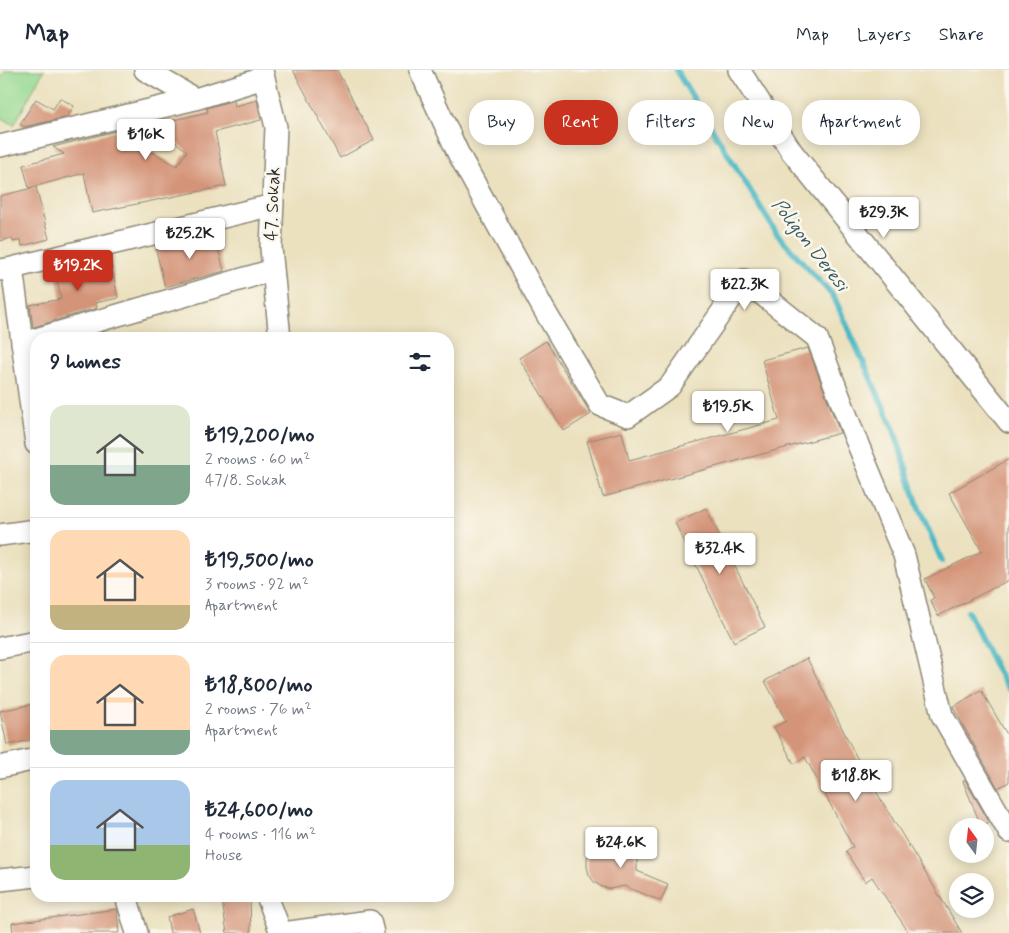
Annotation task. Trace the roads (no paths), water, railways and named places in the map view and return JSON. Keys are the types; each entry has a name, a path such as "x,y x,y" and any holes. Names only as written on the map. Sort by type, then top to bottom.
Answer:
{"street":[{"path":"146,70 194,99"},
{"path":"420,70 463,162 543,308 600,405 628,416 670,386 744,280 817,338 854,435 904,555 942,715 1009,832"},
{"path":"739,70 792,152 1009,422"},
{"path":"0,146 194,99 263,74"},
{"name":"47. Sokak","path":"263,74 276,126 271,248 279,332"},
{"path":"30,388 6,269 273,205"},
{"path":"60,332 273,270"},
{"path":"22,343 30,341"},
{"path":"0,535 30,531"},
{"path":"0,648 30,642"},
{"path":"0,767 30,760"},
{"path":"0,880 30,877"},
{"path":"128,902 138,933"},
{"path":"269,902 282,933 370,921 373,933"}],"waterway":[{"name":"Poligon Deresi","path":"676,70 777,234 834,297 894,430 918,506 942,561"},
{"name":"Poligon Deresi","path":"968,612 997,670 1009,689"}]}
